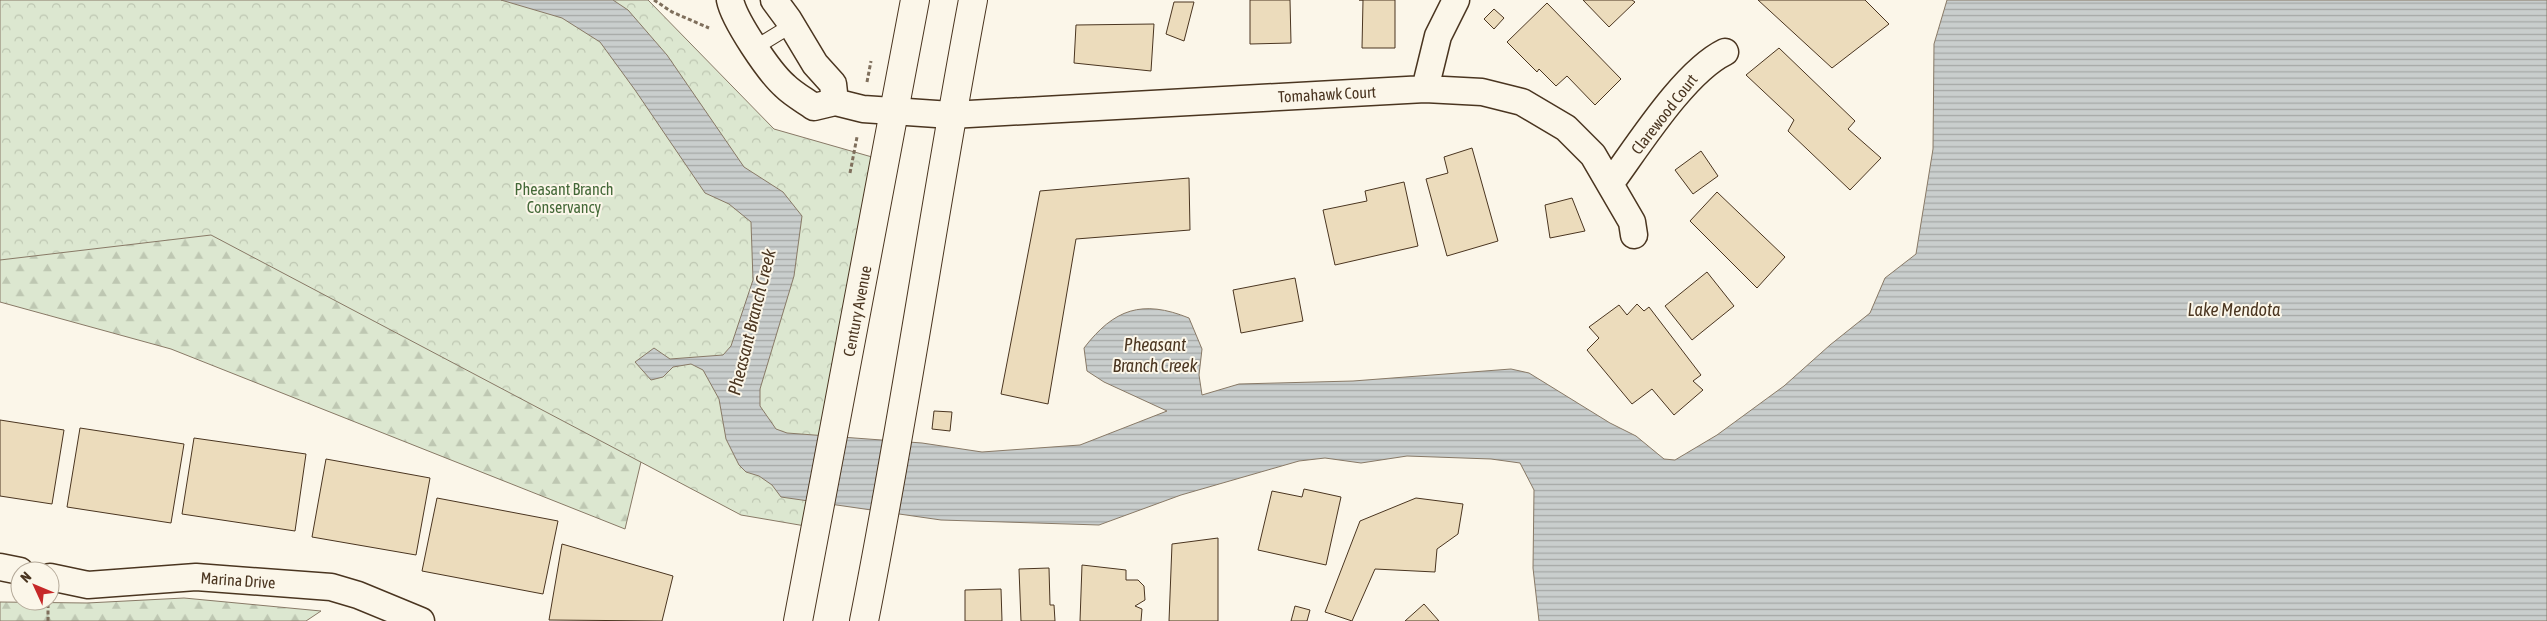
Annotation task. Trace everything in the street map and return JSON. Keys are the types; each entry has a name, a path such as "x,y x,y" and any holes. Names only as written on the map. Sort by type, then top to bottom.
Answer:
{"main road":[{"name":"Century Avenue","path":"798,621 915,0"},
{"path":"864,621 906,400 951,115 973,0"}],"street":[{"path":"730,0 732,8 756,47 784,86 814,107 835,102 833,84 815,64 792,25 774,0"},
{"path":"1425,89 1438,36 1456,0"},
{"name":"Clarewood Court","path":"1610,184 1693,74 1711,59 1725,52"},
{"name":"Tomahawk Court","path":"835,102 863,109 951,115 1425,89 1482,92 1522,102 1566,128 1594,155 1632,222 1634,235"},
{"name":"Marina Drive","path":"60,579 88,585 196,577 331,587 358,594 421,621"}],"lane":[{"path":"756,47 792,25"}],"path":[{"path":"654,0 672,12 714,30"}],"green space":[{"path":"0,0 705,193 625,529 171,349 0,302"},
{"name":"Pheasant Branch Conservancy","path":"0,0 648,0 774,129 886,161 817,528 741,515 211,235 0,260"},
{"path":"184,598 321,611 306,621 0,621 0,602 10,602 10,611 60,611 60,603"}],"water":[{"name":"Lake Mendota","path":"501,0 613,0 628,10 667,55 744,167 783,192 802,216 794,276 760,389 760,406 776,429 787,433 922,443 982,452 1080,445 1167,411 1104,382 1087,371 1084,348 1106,324 1118,316 1130,311 1157,309 1189,318 1202,349 1199,375 1202,395 1239,384 1353,381 1511,369 1529,373 1610,423 1636,436 1664,459 1675,460 1717,435 1784,386 1870,313 1885,278 1916,254 1933,149 1934,44 1947,0 2547,0 2547,621 1539,621 1533,568 1534,490 1520,463 1491,459 1407,456 1361,463 1325,458 1299,461 1181,495 1099,525 941,520 781,497 772,485 759,476 746,472 739,465 726,439 719,399 703,370 691,364 673,367 663,377 651,380 635,362 654,348 670,359 723,355 731,346 753,280 751,222 729,204 705,193 600,42 562,18"}],"building":[{"path":"1250,0 1290,0 1291,43 1250,44"},
{"path":"1363,0 1395,0 1395,48 1362,48"},
{"path":"1583,0 1632,0 1635,2 1609,27"},
{"path":"1758,0 1865,0 1889,24 1832,68"},
{"path":"1174,2 1194,2 1184,41 1166,34"},
{"path":"1547,3 1621,79 1595,105 1567,76 1556,86 1539,69 1537,72 1507,42"},
{"path":"1494,9 1504,18 1494,29 1484,19"},
{"path":"1154,24 1151,71 1074,63 1076,25"},
{"path":"1779,48 1855,121 1848,129 1881,158 1850,190 1788,131 1794,120 1746,75"},
{"path":"1472,148 1498,241 1447,256 1426,179 1448,173 1444,157"},
{"path":"1701,151 1718,176 1693,194 1675,170"},
{"path":"1189,178 1190,230 1076,239 1048,404 1001,394 1040,191"},
{"path":"1404,182 1418,246 1335,265 1323,210 1367,201 1365,191"},
{"path":"1717,192 1785,257 1757,288 1690,221"},
{"path":"1572,198 1585,231 1550,238 1545,205"},
{"path":"1707,272 1734,306 1692,340 1665,306"},
{"path":"1295,278 1303,321 1241,333 1233,290"},
{"path":"1637,304 1644,311 1649,307 1701,375 1693,381 1703,390 1674,415 1652,389 1632,404 1587,350 1599,338 1589,327 1619,305 1627,315"},
{"path":"934,411 952,412 950,431 932,429"},
{"path":"0,420 64,430 52,504 0,496"},
{"path":"80,428 184,444 171,523 67,507"},
{"path":"194,438 306,454 295,531 182,514"},
{"path":"326,459 430,478 416,555 312,537"},
{"path":"1304,489 1341,497 1326,565 1258,550 1272,491 1302,497"},
{"path":"437,498 558,521 543,594 422,571"},
{"path":"1416,498 1463,504 1458,534 1437,549 1435,572 1375,569 1352,621 1325,612 1360,521"},
{"path":"1218,538 1218,621 1169,621 1172,544"},
{"path":"562,544 673,576 662,621 549,620"},
{"path":"1082,565 1126,570 1126,580 1138,580 1144,586 1145,600 1135,606 1142,609 1141,621 1080,621"},
{"path":"1049,568 1050,605 1054,605 1055,621 1021,621 1019,569"},
{"path":"1001,589 1002,621 965,621 965,590"},
{"path":"1424,604 1439,621 1405,621"},
{"path":"1295,606 1310,610 1307,621 1291,621"}],"water label":[{"name":"Pheasant Branch Creek","path":"752,322"},
{"name":"Pheasant Branch Creek","path":"1155,355"}]}
